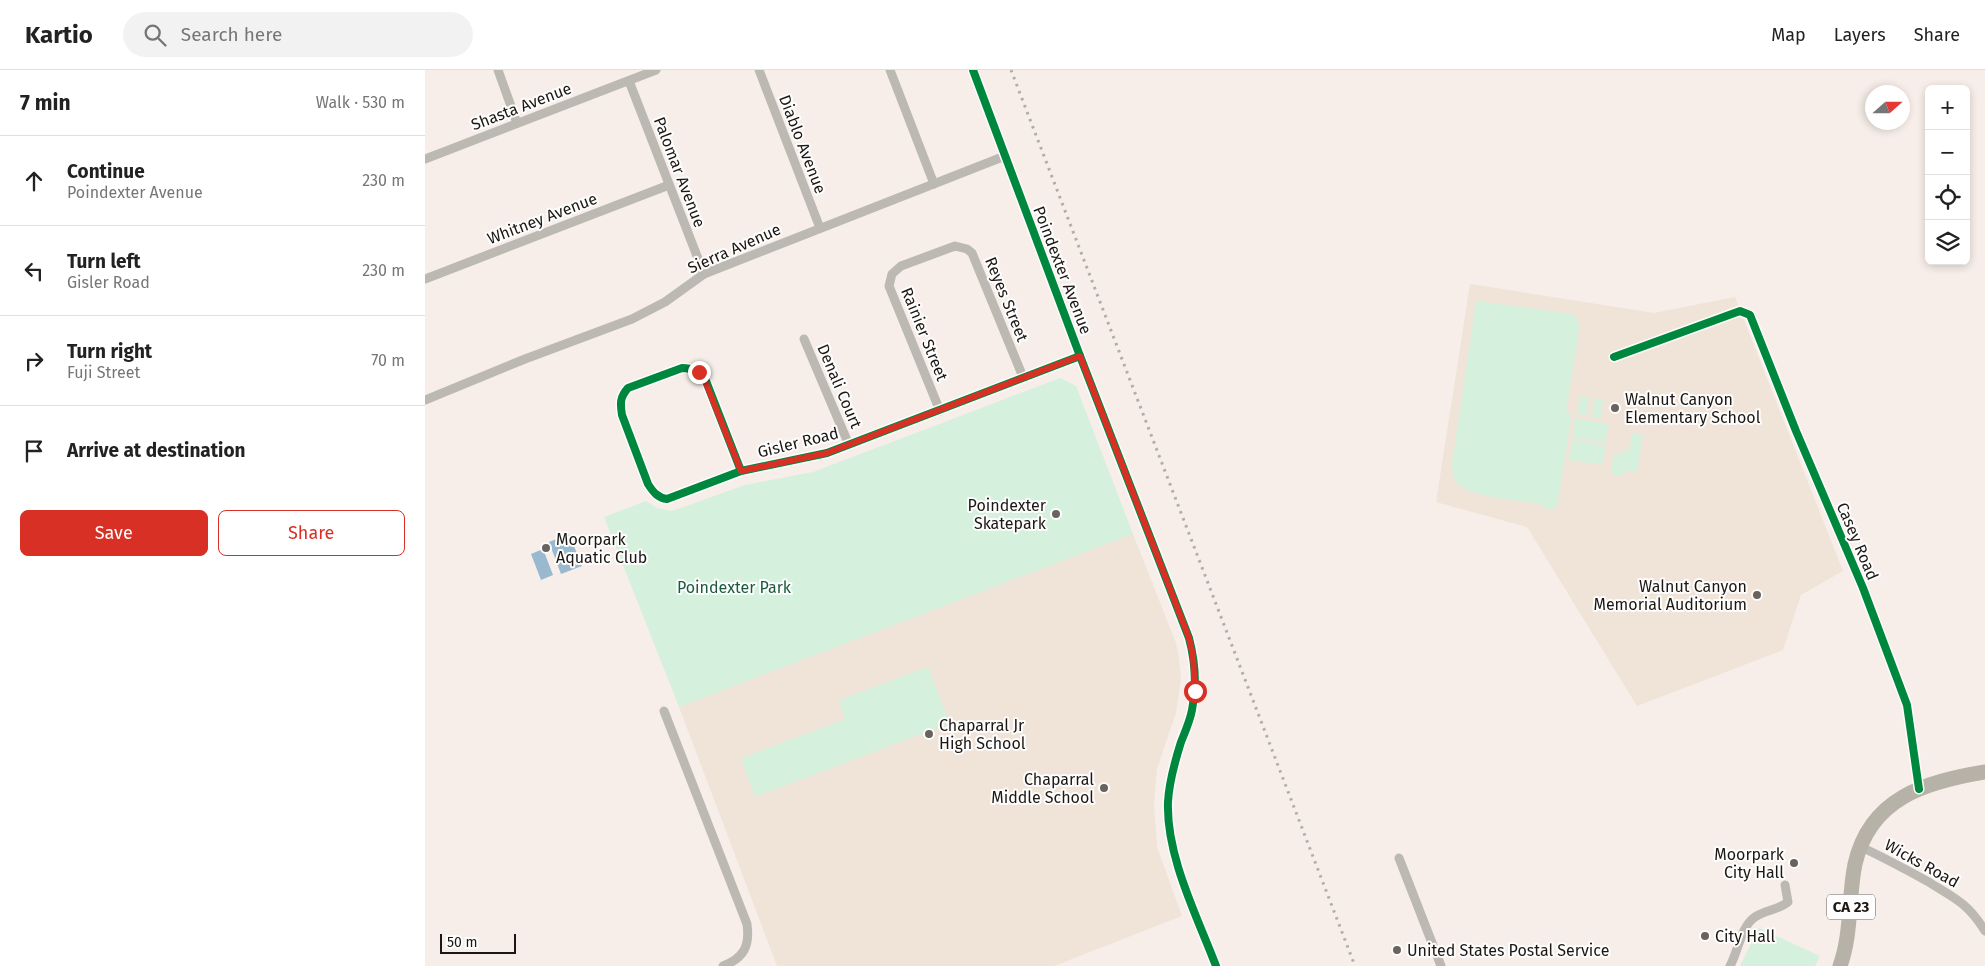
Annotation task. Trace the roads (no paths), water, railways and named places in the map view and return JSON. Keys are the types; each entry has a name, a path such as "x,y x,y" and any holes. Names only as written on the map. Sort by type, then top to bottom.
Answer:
{"main road":[{"name":"CA 23","path":"1840,966 1845,953 1850,923 1855,865 1861,843 1870,826 1889,806 1919,789 1948,779 1985,772"}],"street":[{"path":"498,70 517,123"},
{"name":"Shasta Avenue","path":"425,159 656,70"},
{"name":"Diablo Avenue","path":"759,70 820,228"},
{"path":"890,70 934,184"},
{"name":"Poindexter Avenue","path":"973,70 1080,356 1189,638 1193,656 1195,691 1192,712 1177,754 1171,779 1168,800 1168,823 1177,863 1217,966"},
{"name":"Palomar Avenue","path":"629,81 704,274"},
{"name":"Sierra Avenue","path":"425,400 525,359 631,319 665,302 704,274 1005,156"},
{"name":"Whitney Avenue","path":"425,279 669,185"},
{"name":"Reyes Street","path":"896,270 901,266 955,246 972,252 1023,377"},
{"name":"Rainier Street","path":"896,270 890,280 891,292 940,410"},
{"name":"Casey Road","path":"1614,357 1740,310 1750,315 1796,431 1863,588 1907,705 1919,789"},
{"name":"Denali Court","path":"804,339 849,445"},
{"name":"Gisler Road","path":"741,471 705,381 699,372 691,368 682,368 629,388 622,395 620,403 622,415 652,492 662,499 667,499 741,471 815,457 1080,356"},
{"path":"664,710 747,924 749,935 747,946 731,963 723,966"},
{"name":"Wicks Road","path":"1861,847 1953,896 1974,916 1985,931"},
{"path":"1399,858 1441,966"},
{"path":"1730,966 1746,927 1754,917 1780,908 1788,902 1785,885"}],"water":[{"path":"569,534 582,566 561,574 549,542"},
{"path":"543,549 553,575 541,580 531,554"}],"railway":[{"path":"1011,70 1355,966"}],"place":[{"name":"Walnut Canyon Elementary School","path":"1615,408"},
{"name":"Poindexter Skatepark","path":"1056,514"},
{"name":"Moorpark Aquatic Club","path":"546,548"},
{"name":"Walnut Canyon Memorial Auditorium","path":"1757,595"},
{"name":"Chaparral Jr High School","path":"929,734"},
{"name":"Chaparral Middle School","path":"1104,788"},
{"name":"Moorpark City Hall","path":"1794,863"},
{"name":"City Hall","path":"1705,936"},
{"name":"United States Postal Service","path":"1397,950"}],"park label":[{"name":"Poindexter Park","path":"734,587"}]}
